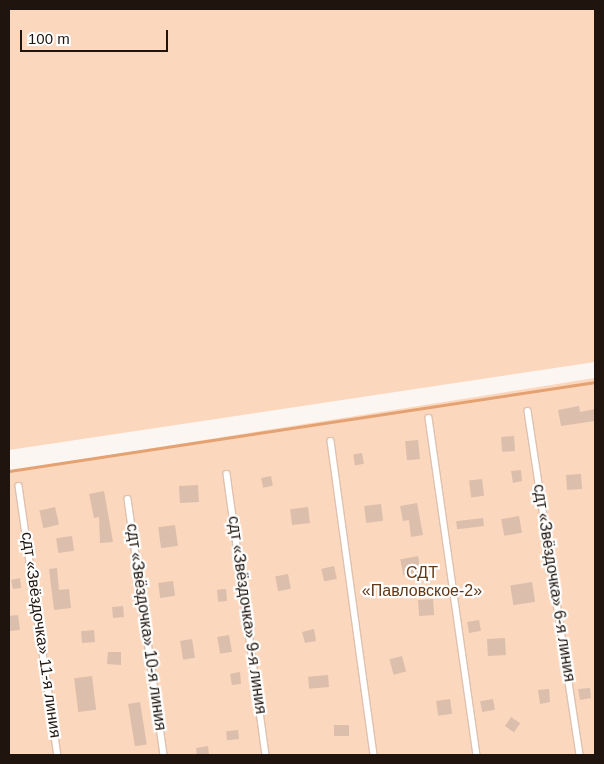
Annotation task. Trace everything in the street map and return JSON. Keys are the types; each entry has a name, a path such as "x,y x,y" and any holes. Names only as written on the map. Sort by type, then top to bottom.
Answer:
{"lane":[{"name":"сдт «Звёздочка» 6-я линия","path":"528,411 580,755"},
{"path":"429,418 477,755"},
{"path":"330,441 374,755"},
{"name":"сдт «Звёздочка» 9-я линия","path":"227,474 266,755"},
{"name":"сдт «Звёздочка» 11-я линия","path":"19,486 58,755"},
{"name":"сдт «Звёздочка» 10-я линия","path":"128,499 164,755"}],"green space":[{"path":"9,9 595,9 595,362 9,450"},
{"name":"СДТ «Павловское-2»","path":"595,378 595,755 9,755 9,471"}],"building":[{"path":"579,406 580,412 595,409 595,421 561,426 558,410"},
{"path":"514,436 515,451 502,452 501,437"},
{"path":"418,440 420,459 407,460 405,441"},
{"path":"362,453 364,464 355,465 353,455"},
{"path":"521,470 522,481 513,483 511,471"},
{"path":"581,474 582,489 567,490 566,475"},
{"path":"271,476 273,486 263,488 261,478"},
{"path":"482,479 484,496 471,497 469,481"},
{"path":"198,485 199,502 180,503 179,486"},
{"path":"104,491 113,542 100,543 99,517 94,518 89,494"},
{"path":"417,503 423,535 411,537 409,520 403,521 400,506"},
{"path":"381,504 383,521 366,523 364,506"},
{"path":"55,507 59,525 43,528 39,511"},
{"path":"308,507 310,523 292,525 290,509"},
{"path":"519,516 522,533 504,536 501,519"},
{"path":"483,518 484,526 457,529 456,521"},
{"path":"175,525 178,546 161,548 158,527"},
{"path":"72,536 74,551 58,553 56,538"},
{"path":"418,556 421,572 403,575 400,559"},
{"path":"334,566 337,579 324,582 321,569"},
{"path":"57,568 59,590 69,589 71,608 54,610 49,569"},
{"path":"288,574 291,589 278,591 275,576"},
{"path":"20,578 21,588 13,589 11,580"},
{"path":"173,581 175,596 160,598 158,583"},
{"path":"532,582 535,602 513,605 510,585"},
{"path":"226,589 227,601 218,602 217,590"},
{"path":"433,599 434,615 419,616 418,600"},
{"path":"123,606 124,617 113,618 112,607"},
{"path":"18,615 20,630 9,631 9,616"},
{"path":"479,620 481,631 469,633 467,622"},
{"path":"314,629 316,641 305,643 302,632"},
{"path":"94,630 95,642 82,643 81,631"},
{"path":"229,635 232,652 220,654 217,637"},
{"path":"505,638 506,655 488,656 487,639"},
{"path":"192,639 195,658 183,660 180,641"},
{"path":"108,652 121,652 121,665 107,664"},
{"path":"402,656 406,671 394,675 389,659"},
{"path":"240,672 241,684 232,685 230,674"},
{"path":"328,675 329,687 309,689 308,677"},
{"path":"92,676 96,710 78,712 74,678"},
{"path":"590,688 591,698 580,700 578,689"},
{"path":"549,689 550,702 540,704 538,690"},
{"path":"450,699 452,714 438,716 436,701"},
{"path":"493,699 495,710 482,712 480,701"},
{"path":"140,702 147,744 135,746 128,704"},
{"path":"511,717 520,723 514,732 505,726"},
{"path":"334,725 349,725 349,736 334,736"},
{"path":"238,730 239,739 227,740 226,731"},
{"path":"208,746 209,755 197,755 196,748"}],"waterway":[{"path":"9,471 595,382"}]}
